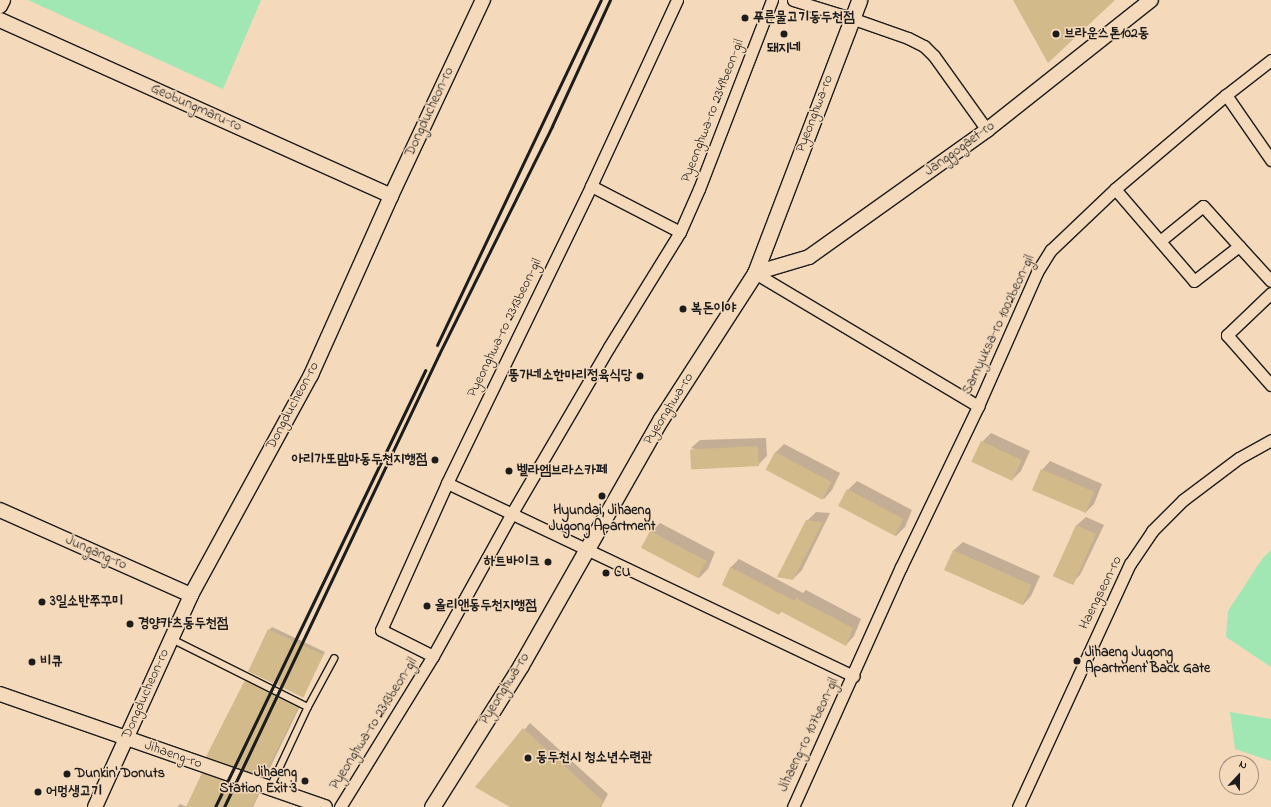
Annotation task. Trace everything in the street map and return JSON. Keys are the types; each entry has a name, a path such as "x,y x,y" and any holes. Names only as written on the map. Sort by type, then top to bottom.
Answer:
{"main road":[{"name":"Pyeonghwa-ro","path":"432,807 521,665 661,419 755,273 859,0"}],"street":[{"path":"0,6 3,0"},
{"name":"Dongducheon-ro","path":"95,807 191,595 311,374 391,196 483,0"},
{"path":"677,0 591,186 680,232"},
{"name":"Pyeonghwa-ro 2349beon-gil","path":"680,232 772,0"},
{"path":"793,0 852,18 908,38 924,46 934,56 986,130"},
{"name":"Janggogaet-ro","path":"755,273 809,257 986,130 1151,0"},
{"name":"Geobungmaru-ro","path":"0,20 391,196"},
{"name":"Samyuksa-ro 1002beon-gil","path":"853,676 901,567 978,406 1037,272 1051,250 1115,188 1226,95 1271,60"},
{"path":"1226,95 1271,160"},
{"name":"Pyeonghwa-ro 2313beon-gil","path":"432,656 380,630 447,484 591,186"},
{"path":"1115,188 1194,281 1239,246"},
{"path":"1160,241 1203,206 1271,281"},
{"name":"Pyeonghwa-ro 2313beon-gil","path":"340,807 432,656 512,513 609,347 680,232"},
{"path":"755,273 978,406"},
{"path":"1271,293 1227,335 1271,384"},
{"name":"Haengseon-ro","path":"1018,807 1130,564 1152,531 1183,500 1239,458 1271,440"},
{"path":"447,484 588,548 853,676"},
{"name":"Jungang-ro","path":"0,510 191,595"},
{"name":"Jihaeng-ro 107beon-gil","path":"793,807 853,676"},
{"name":"Jihaeng-ro","path":"0,694 270,788 304,804 325,807"}],"lane":[{"path":"172,638 308,707"},
{"path":"270,788 308,707 334,659"}],"green space":[{"path":"28,0 261,0 223,89"},
{"path":"1271,550 1271,667 1226,637 1228,611 1262,559"},
{"path":"1230,712 1271,719 1271,761 1259,757 1259,755 1253,755 1235,749"}],"building":[{"name":"브라운스톤102동","path":"1013,0 1115,0 1048,63"},
{"path":"981,441 1022,460 1012,481 971,462"},
{"path":"758,446 759,466 691,470 690,450"},
{"path":"775,452 832,482 822,500 766,470"},
{"path":"1041,469 1094,492 1085,513 1032,490"},
{"path":"847,489 904,519 895,536 838,506"},
{"path":"806,520 823,522 793,580 777,577"},
{"path":"1076,525 1096,534 1073,585 1053,576"},
{"path":"650,531 707,561 698,578 641,548"},
{"path":"953,550 1032,585 1023,605 944,570"},
{"path":"730,567 795,601 796,598 853,628 846,646 780,611 779,615 722,585"},
{"path":"268,629 323,655 303,697 248,672"},
{"path":"245,680 298,707 259,784 206,757"},
{"name":"동두천시 청소년수련관","path":"523,728 603,801 600,807 510,807 475,787"},
{"path":"202,773 259,793 252,807 186,807"}],"railway":[{"path":"437,345 601,0"},
{"path":"224,807 439,354 552,126 610,0"},
{"path":"215,807 425,370"}],"place":[{"name":"푸른물고기동두천점","path":"745,18"},
{"name":"돼지네","path":"784,34"},
{"name":"브라운스톤102동","path":"1056,34"},
{"name":"복돈이야","path":"683,309"},
{"name":"뚱가네소한마리정육식당","path":"640,376"},
{"name":"아리가또맘마동두천지행점","path":"435,460"},
{"name":"벨라엠브라스카페","path":"509,471"},
{"name":"Hyundai, Jihaeng Jugong Apartment","path":"602,496"},
{"name":"하트바이크","path":"548,562"},
{"name":"CU","path":"606,573"},
{"name":"3일소반쭈꾸미","path":"42,602"},
{"name":"올리앤동두천지행점","path":"427,606"},
{"name":"경양카츠동두천점","path":"130,624"},
{"name":"Jihaeng Jugong Apartment Back Gate","path":"1077,661"},
{"name":"비큐","path":"32,662"},
{"name":"동두천시 청소년수련관","path":"528,758"},
{"name":"Dunkin' Donuts","path":"67,774"},
{"name":"Jihaeng Station Exit 3","path":"305,781"},
{"name":"어멍생고기","path":"38,792"}]}
